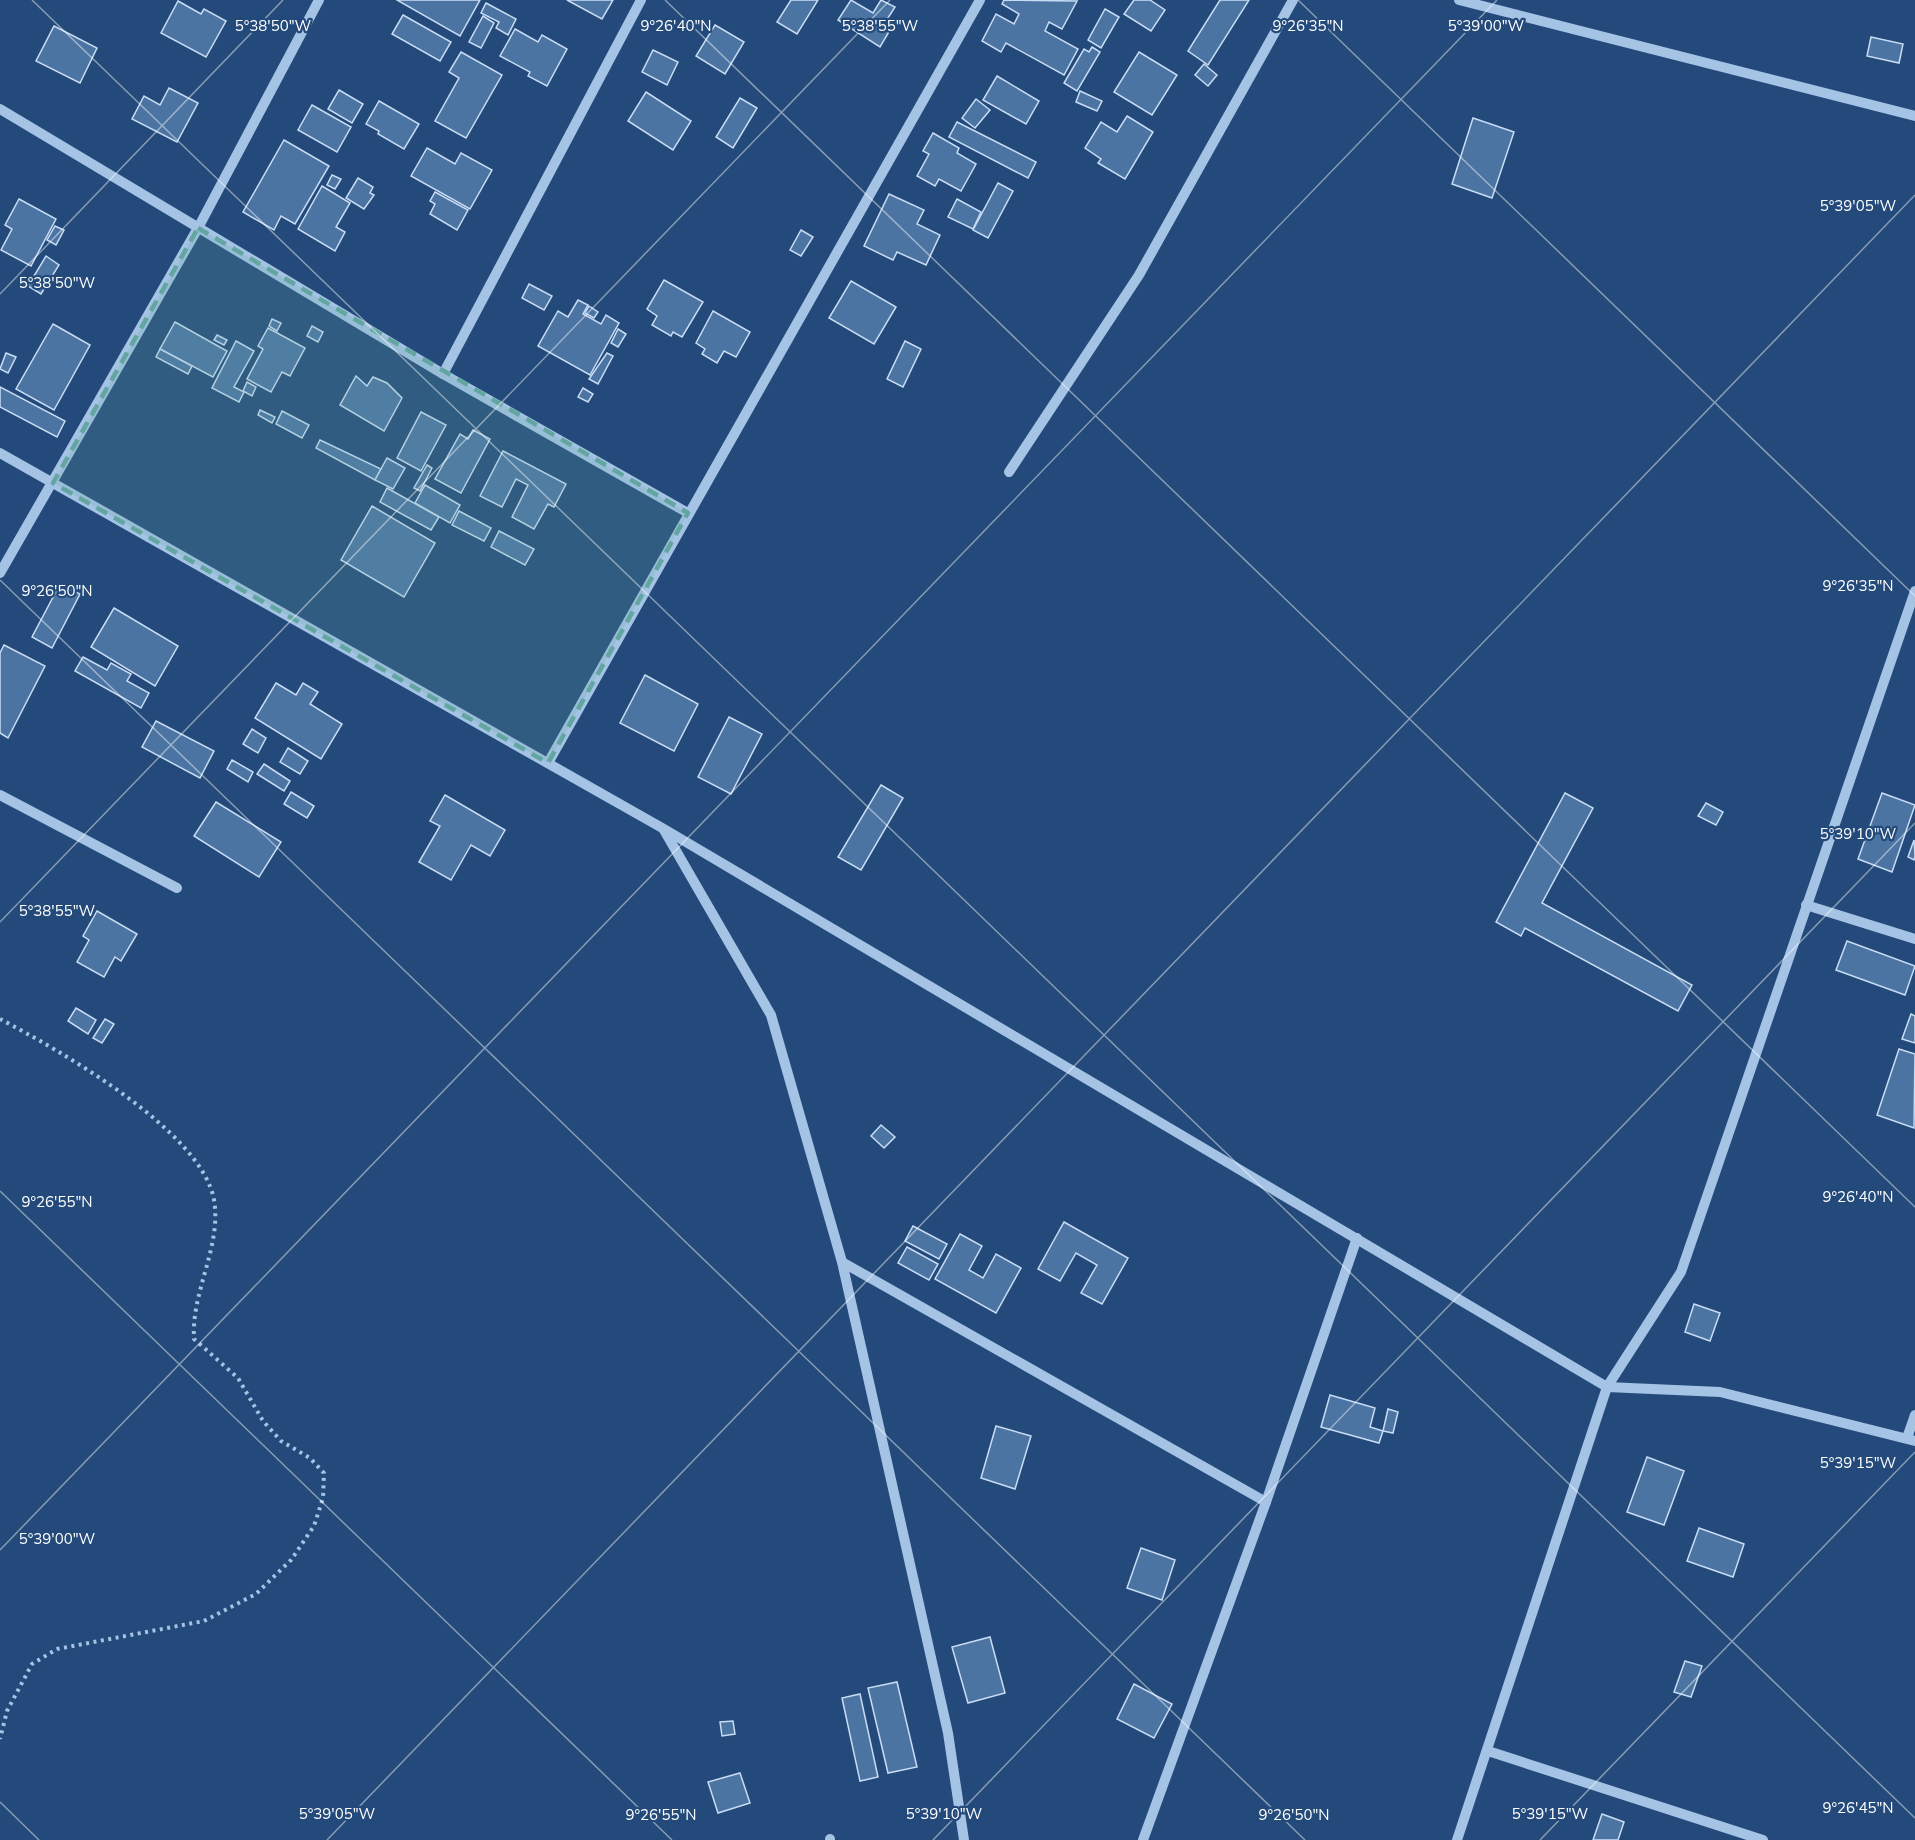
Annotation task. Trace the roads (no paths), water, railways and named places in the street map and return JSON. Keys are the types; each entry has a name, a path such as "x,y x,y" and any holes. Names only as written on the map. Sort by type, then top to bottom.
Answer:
{"street":[{"path":"0,573 198,228 319,0"},
{"path":"443,374 641,0"},
{"path":"548,763 980,0"},
{"path":"1009,472 1140,275 1293,0"},
{"path":"1459,0 1915,116"},
{"path":"0,109 443,374 688,513"},
{"path":"0,453 664,829 1607,1387 1720,1392 1911,1439 1915,1415"},
{"path":"1457,1840 1607,1387 1681,1272 1915,591"},
{"path":"0,795 177,888"},
{"path":"664,829 771,1015 842,1262 948,1733 964,1840"},
{"path":"1806,905 1915,939"},
{"path":"1143,1840 1266,1502 1357,1238"},
{"path":"842,1262 1266,1502"},
{"path":"1488,1751 1763,1840"}]}
